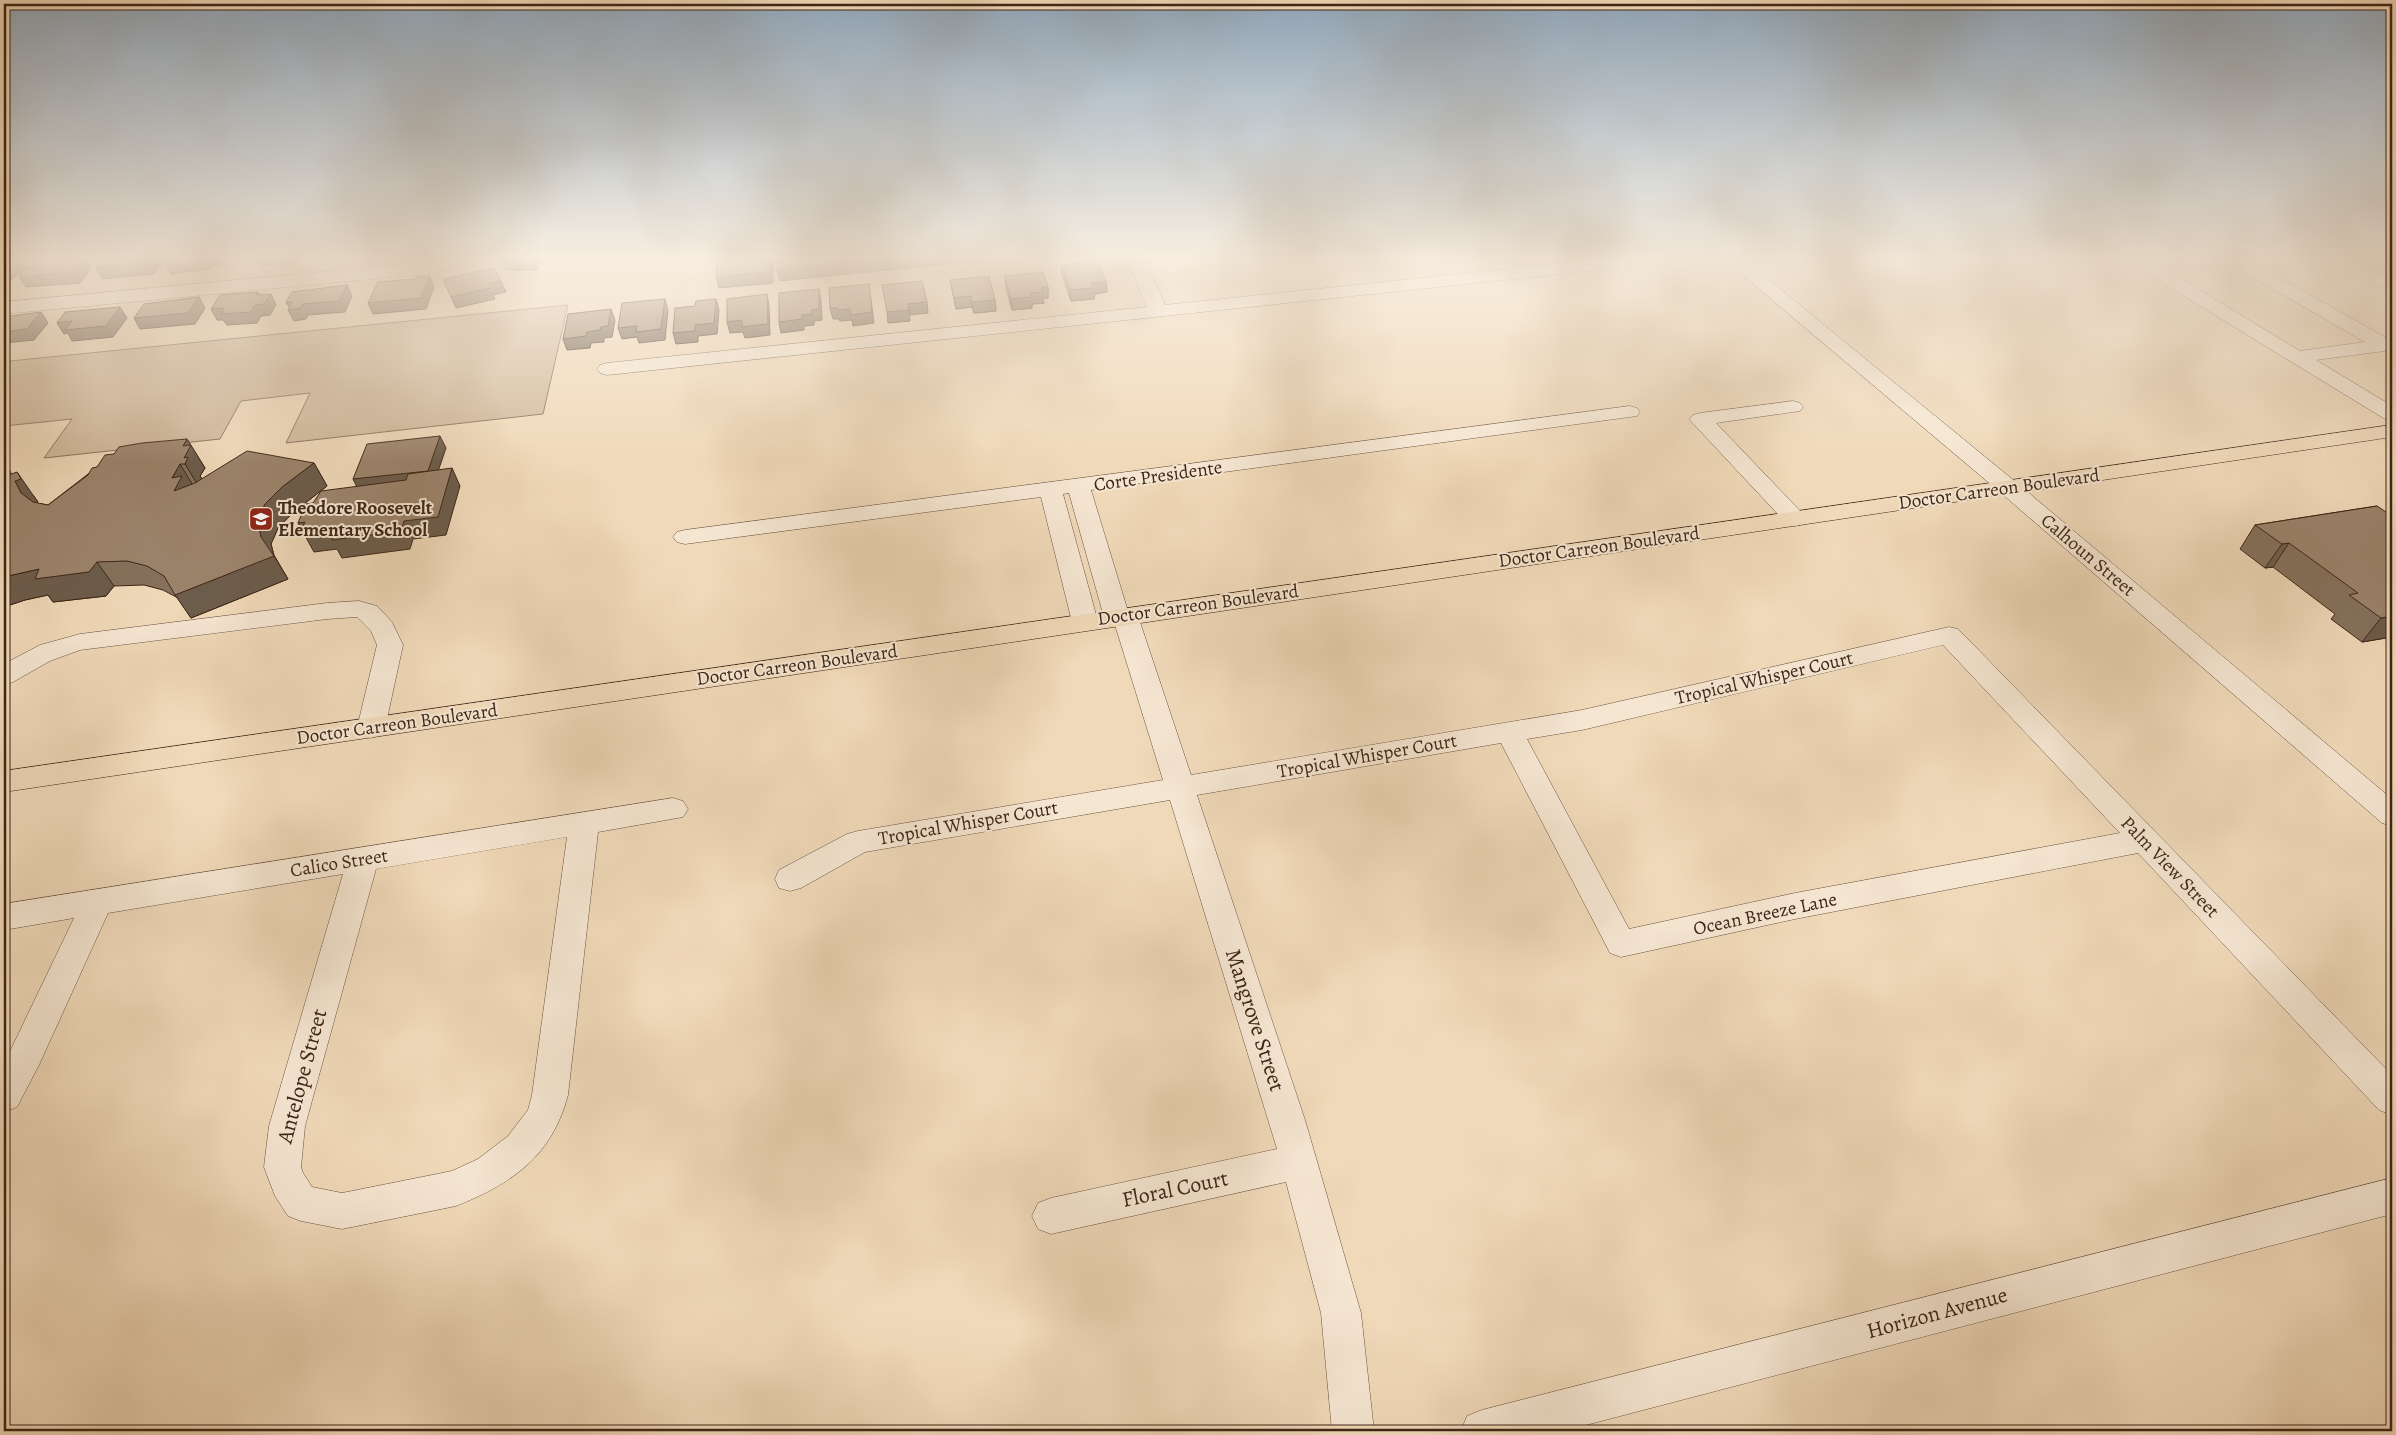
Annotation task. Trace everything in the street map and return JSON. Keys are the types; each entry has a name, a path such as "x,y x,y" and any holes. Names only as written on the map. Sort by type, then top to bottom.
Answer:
{"main road":[{"name":"Doctor Carreon Boulevard","path":"4,782 2392,431"}],"street":[{"path":"607,369 997,328"},
{"name":"Calhoun Street","path":"1816,328 2009,488 2392,815"},
{"path":"2249,328 2392,415"},
{"path":"2360,328 2389,344"},
{"path":"2296,357 2389,344"},
{"path":"1793,406 1700,419 1795,519"},
{"name":"Corte Presidente","path":"685,537 1630,412"},
{"name":"Mangrove Street","path":"1078,486 1179,788 1299,1162 1340,1313 1352,1431"},
{"path":"1051,490 1085,622"},
{"path":"4,676 52,648 80,642 327,611 359,609 368,612 383,628 390,646 371,728"},
{"name":"Tropical Whisper Court","path":"790,879 858,842 1582,720 1948,635"},
{"name":"Palm View Street","path":"1948,635 2392,1099"},
{"name":"Ocean Breeze Lane","path":"1509,732 1621,944 1795,906 2144,840"},
{"name":"Calico Street","path":"4,917 673,809"},
{"name":"Antelope Street","path":"363,858 287,1126 280,1159 287,1184 301,1203 342,1211 456,1188 491,1171 521,1148 544,1117 550,1095 584,823"},
{"path":"4,1096 22,1065 97,902"},
{"name":"Floral Court","path":"1051,1216 1299,1162"},
{"name":"Horizon Avenue","path":"1482,1431 2392,1196"}],"shaded area":[{"path":"339,328 563,328 543,414 286,443 310,393 241,401 220,439 44,458 72,419 4,426 4,369 10,361"}],"building":[{"path":"4,328 28,328 27,329 4,332"},
{"path":"67,328 86,328 65,330"},
{"path":"565,328 601,328 600,330 587,332 586,336 563,339"},
{"path":"637,328 661,328 661,329 636,332"},
{"path":"673,328 695,328 695,331 673,333"},
{"path":"440,436 428,471 353,479 367,444"},
{"path":"187,439 183,446 191,445 184,458 188,457 185,464 180,464 172,478 182,476 174,491 195,483 247,451 314,463 282,487 265,504 257,520 261,537 274,556 175,595 164,576 147,566 127,561 97,562 89,572 35,579 39,569 4,577 4,470 6,476 17,472 21,479 15,481 21,493 33,502 48,505 88,475 92,468 97,467 105,455 114,454 119,447"},
{"path":"452,468 438,517 404,521 401,531 332,540 336,530 304,534 306,528 302,528 305,522 298,523 306,504 313,503 321,491 406,480 408,474"},
{"path":"2377,506 2392,516 2392,616 2381,618 2349,595 2358,593 2289,543 2282,544 2255,525"}],"place":[{"name":"Theodore Roosevelt Elementary School","path":"261,519"}]}
